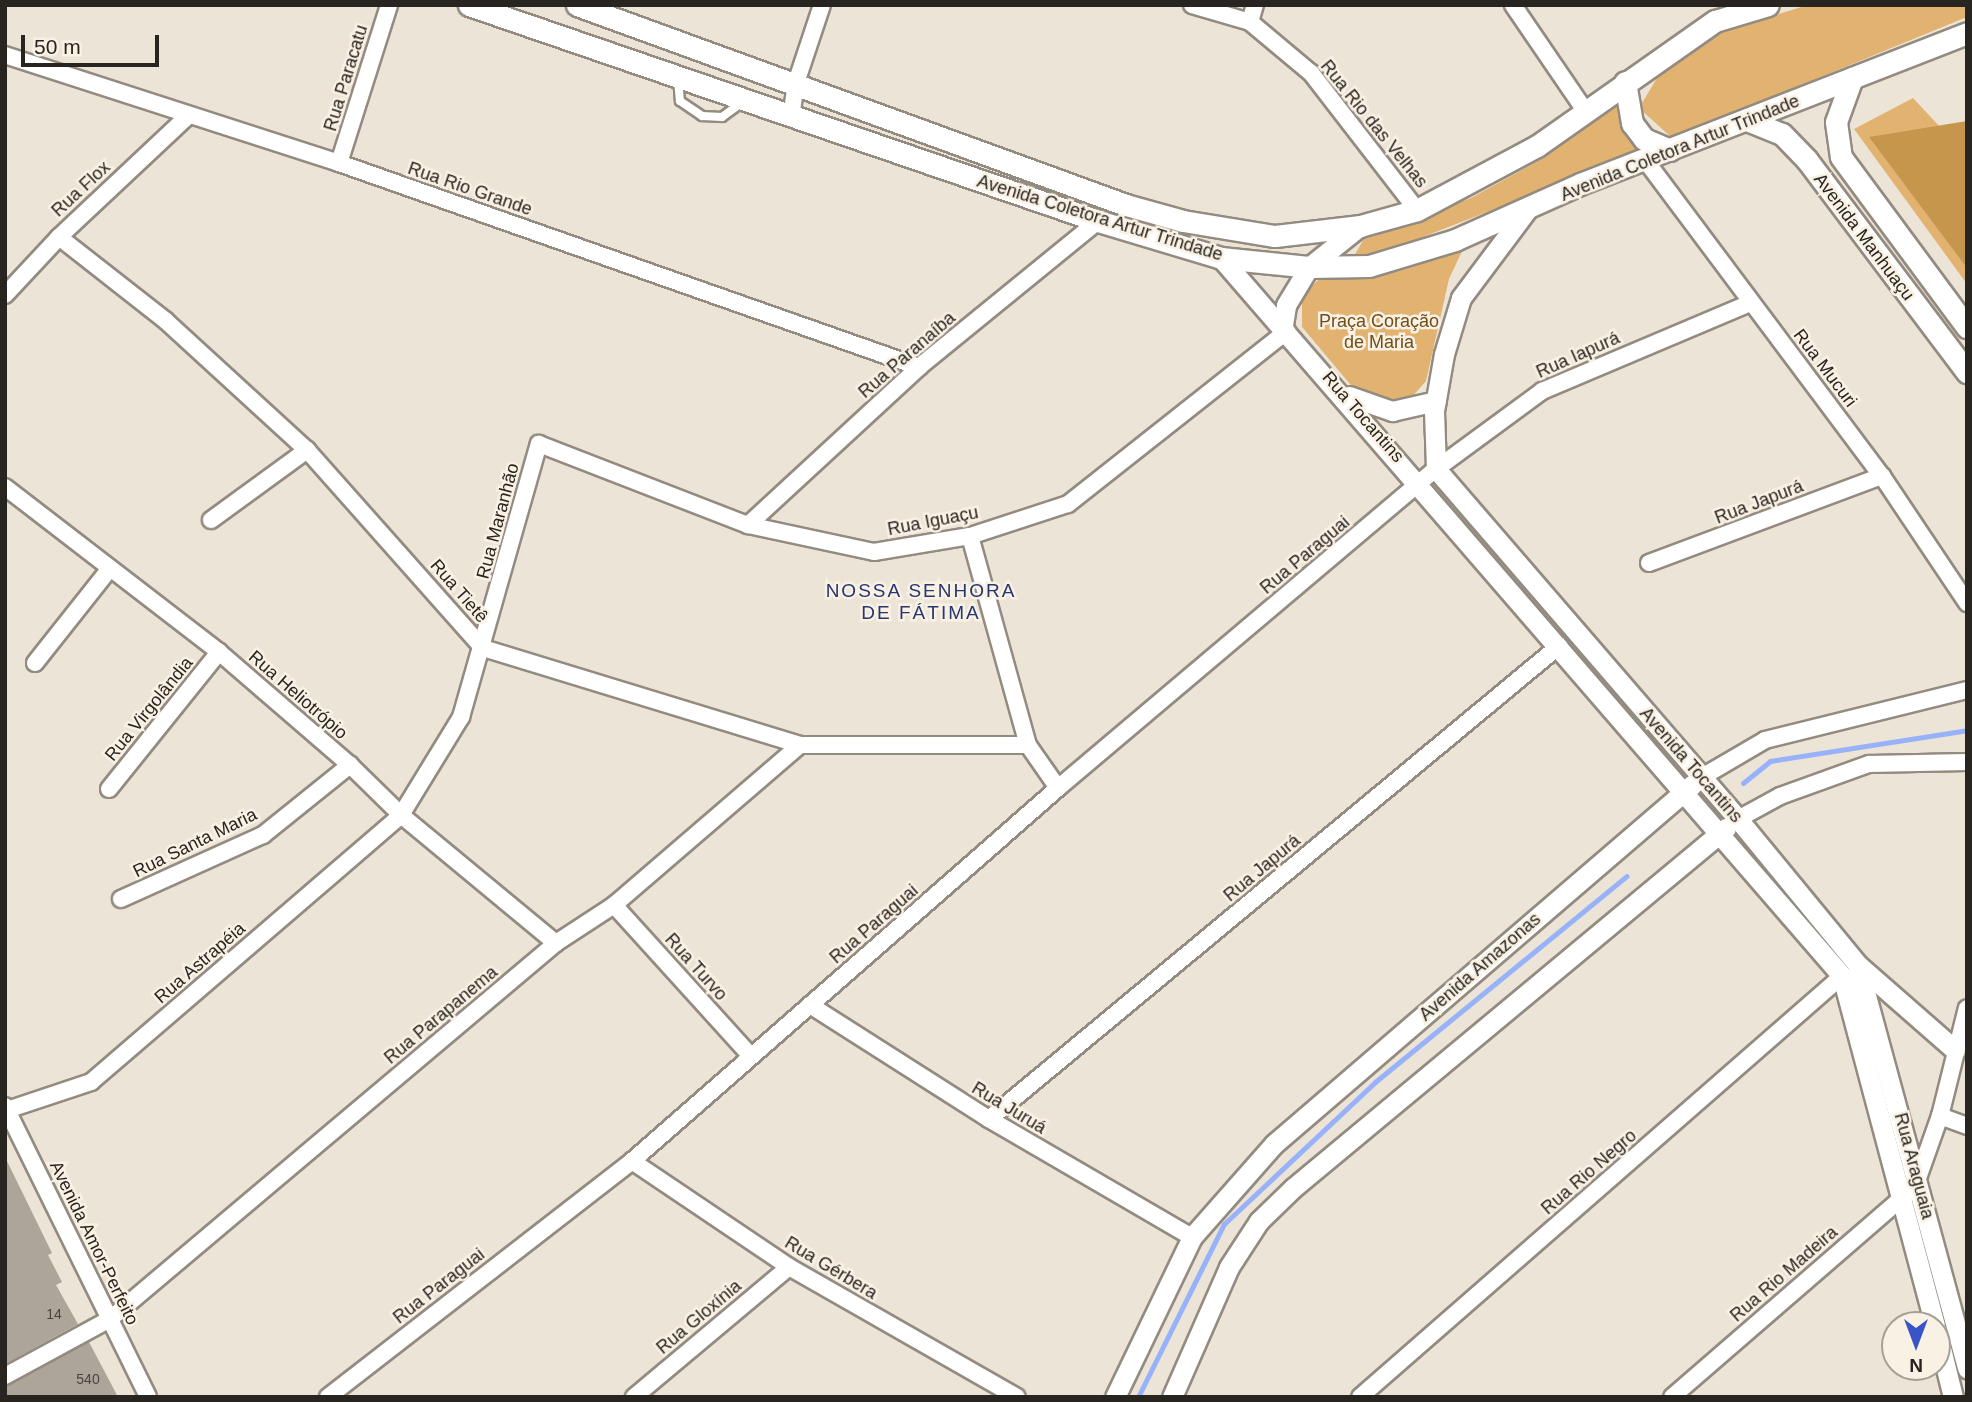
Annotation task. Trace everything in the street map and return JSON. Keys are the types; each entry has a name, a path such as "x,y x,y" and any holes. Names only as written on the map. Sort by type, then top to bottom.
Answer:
{"main road":[{"name":"Avenida Coletora Artur Trindade","path":"469,5 743,102 1098,221 1221,258 1309,267 1369,266 1455,240 1526,211 1580,184 1646,161 1967,33"},
{"name":"Avenida Coletora Artur Trindade","path":"577,5 606,10 796,83 1183,221 1275,236 1360,226 1417,210 1537,146 1721,13 1768,5"},
{"name":"Avenida Manhuaçu","path":"1852,78 1836,122 1841,157 1967,327"},
{"path":"1625,82 1632,123 1644,139 1670,150"},
{"name":"Avenida Manhuaçu","path":"1747,120 1782,134 1807,160 1967,372"}],"street":[{"name":"Rua Paracatu","path":"340,163 389,5"},
{"path":"791,118 796,83 822,5"},
{"name":"Rua Rio das Velhas","path":"1192,5 1250,22 1311,73 1417,210"},
{"path":"1250,22 1255,5"},
{"path":"1513,5 1586,112"},
{"name":"Rua Rio Grande","path":"5,55 340,163 919,367"},
{"name":"Rua Flox","path":"5,295 59,237 188,116"},
{"name":"Rua Mucuri","path":"1646,161 1882,476 1967,603"},
{"path":"1436,468 1436,401 1461,298 1526,211"},
{"name":"Rua Paranaíba","path":"748,525 919,367 1098,221"},
{"path":"1285,328 1286,305 1309,267 1360,226"},
{"name":"Rua Tietê","path":"59,237 166,321 307,450 483,648 800,745 1028,745"},
{"name":"Rua Tocantins","path":"1221,258 1420,483"},
{"name":"Rua Iapurá","path":"1436,468 1542,391 1750,303"},
{"name":"Rua Iguaçu","path":"539,444 748,525 874,552 970,536 1068,504 1285,328"},
{"path":"1342,392 1392,411 1436,401"},
{"name":"Rua Maranhão","path":"401,816 461,717 483,648 539,444"},
{"path":"211,520 307,450"},
{"name":"Rua Paraguai","path":"328,1397 632,1161 750,1055 1058,789 1436,468"},
{"name":"Avenida Tocantins","path":"1436,468 1738,818 1850,971"},
{"name":"Rua Japurá","path":"1649,563 1882,476"},
{"name":"Avenida Tocantins","path":"1420,483 1683,792 1716,835 1850,971 1955,1050"},
{"name":"Rua Heliotrópio","path":"5,487 108,570 219,652 351,765 401,816 556,943"},
{"path":"970,536 1028,745 1058,789"},
{"path":"35,663 108,570"},
{"name":"Rua Japurá","path":"989,1119 1559,646"},
{"name":"Rua Virgolândia","path":"109,789 219,652"},
{"name":"Avenida Amazonas","path":"1115,1397 1192,1237 1275,1144 1683,792 1702,777 1765,740 1967,690"},
{"name":"Rua Parapanema","path":"5,1376 110,1319 556,943 614,905 800,745"},
{"path":"1172,1397 1229,1267 1259,1221 1293,1188 1716,835 1738,818 1780,796 1869,764 1967,762"},
{"name":"Rua Santa Maria","path":"121,900 263,835 351,765"},
{"name":"Rua Astrapéia","path":"6,1108 91,1082 401,816"},
{"name":"Rua Turvo","path":"614,905 750,1055"},
{"name":"Rua Araguaia","path":"1850,971 1918,1178 1967,1368"},
{"name":"Rua Araguaia","path":"1850,971 1932,1311"},
{"name":"Rua Rio Negro","path":"1360,1397 1850,971"},
{"name":"Rua Juruá","path":"810,1004 989,1119 1192,1237"},
{"name":"Rua Rio Madeira","path":"1672,1397 1904,1196 1918,1178 1940,1115 1967,1007"},
{"name":"Avenida Amor-Perfeito","path":"6,1108 148,1397"},
{"path":"1940,1115 1967,1126"},
{"name":"Rua Gérbera","path":"632,1161 789,1267 1017,1397"},
{"name":"Rua Gloxínia","path":"637,1396 789,1267"}],"green space":[{"path":"1808,5 1967,5 1967,17 1672,138 1639,108 1663,68 1711,35"},
{"path":"1913,98 1967,156 1967,284 1854,129"},
{"path":"1614,103 1643,151 1410,242 1352,259 1364,239 1471,198 1540,160"},
{"name":"Praça Coração de Maria","path":"1463,249 1449,279 1426,381 1412,397 1391,403 1355,390 1302,327 1302,297 1319,279 1399,271"}],"shaded area":[{"path":"1967,121 1967,268 1869,137"}],"building":[{"path":"5,1157 52,1253 48,1255 62,1282 56,1285 78,1324 5,1364"},
{"path":"89,1342 118,1397 5,1397 5,1386"}],"waterway":[{"path":"1743,783 1770,761 1967,730"},
{"path":"1138,1397 1224,1224 1375,1082 1627,876"}],"district":[{"name":"NOSSA SENHORA DE FÁTIMA","path":"921,602"}]}
